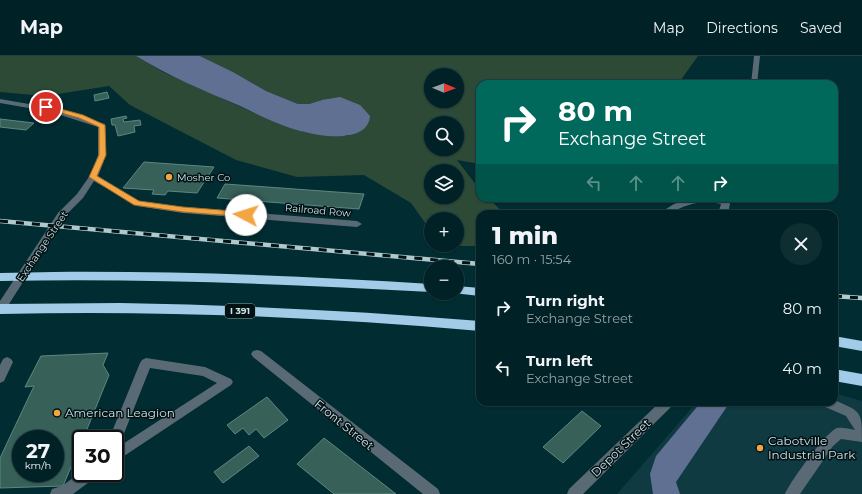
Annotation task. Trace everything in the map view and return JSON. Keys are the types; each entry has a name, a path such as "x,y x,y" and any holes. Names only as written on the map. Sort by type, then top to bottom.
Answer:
{"highway":[{"path":"0,277 109,276 219,278 424,288"},
{"path":"464,291 476,292"},
{"name":"I 391","path":"0,309 86,308 217,310 358,317 476,326"},
{"path":"838,342 862,346"},
{"path":"838,376 862,380"}],"street":[{"path":"754,80 757,56"},
{"name":"Exchange Street","path":"0,101 46,107 81,116 102,126 102,155 93,177 80,196 61,216 0,309"},
{"name":"Railroad Row","path":"93,177 137,203 183,210 357,224"},
{"path":"667,210 688,202"},
{"name":"Front Street","path":"257,354 432,494"},
{"path":"0,378 7,362"},
{"path":"119,430 146,363 205,372 227,382 124,450"},
{"name":"Depot Street","path":"574,494 664,406"},
{"path":"836,406 850,412 862,429"},
{"path":"792,494 829,442 839,433 862,436"},
{"path":"56,494 66,491 78,482"}],"shaded area":[{"path":"136,56 200,56 233,72 266,91 298,104 309,104 340,97 360,105 370,116 367,125 362,131 344,136 313,134 296,130 272,121 187,83"},
{"name":"Cabotville Industrial Park","path":"838,394 862,401 862,494 617,494 694,406 838,406"},
{"path":"698,406 727,406 676,482 680,494 653,494 650,474 656,456"}],"green space":[{"path":"0,56 136,56 163,72 261,116 305,132 331,136 349,136 322,100 309,104 298,104 266,91 233,72 200,56 698,56 681,80 476,80 476,163 457,160 460,164 424,164 424,204 464,204 464,169 476,185 476,202 492,202 501,210 476,210 476,246 464,246 464,212 424,212 424,221 411,203 364,175 297,177 236,160 130,105 109,86 45,96 0,92"}],"building":[{"path":"107,92 109,98 95,101 94,95"},
{"path":"126,116 127,118 123,119 124,122 140,120 141,125 134,126 135,132 118,136 115,125 112,125 111,119"},
{"path":"0,119 34,123 26,130 0,127"},
{"name":"Mosher Co","path":"144,162 214,167 197,193 168,191 165,195 152,194 154,190 123,188"},
{"path":"225,184 364,194 359,209 217,198"},
{"name":"American Leagion","path":"108,353 103,365 109,375 87,430 72,430 72,464 63,486 0,488 0,458 12,433 12,482 64,482 64,430 13,430 34,386 25,387 41,356"},
{"path":"267,397 288,420 264,438 256,429 249,435 243,428 235,434 227,425"},
{"path":"582,411 601,426 563,463 543,447"},
{"path":"324,438 396,494 334,494 297,464"},
{"path":"249,446 259,456 223,483 214,472"}],"railway":[{"path":"0,221 476,264"},
{"path":"838,296 862,298"}],"place":[{"name":"Mosher Co","path":"169,177"},
{"name":"American Leagion","path":"57,413"},
{"name":"Cabotville Industrial Park","path":"760,448"}],"route":[{"path":"46,107 81,116 102,126 102,155 93,177 137,203 183,210 246,215"}]}
